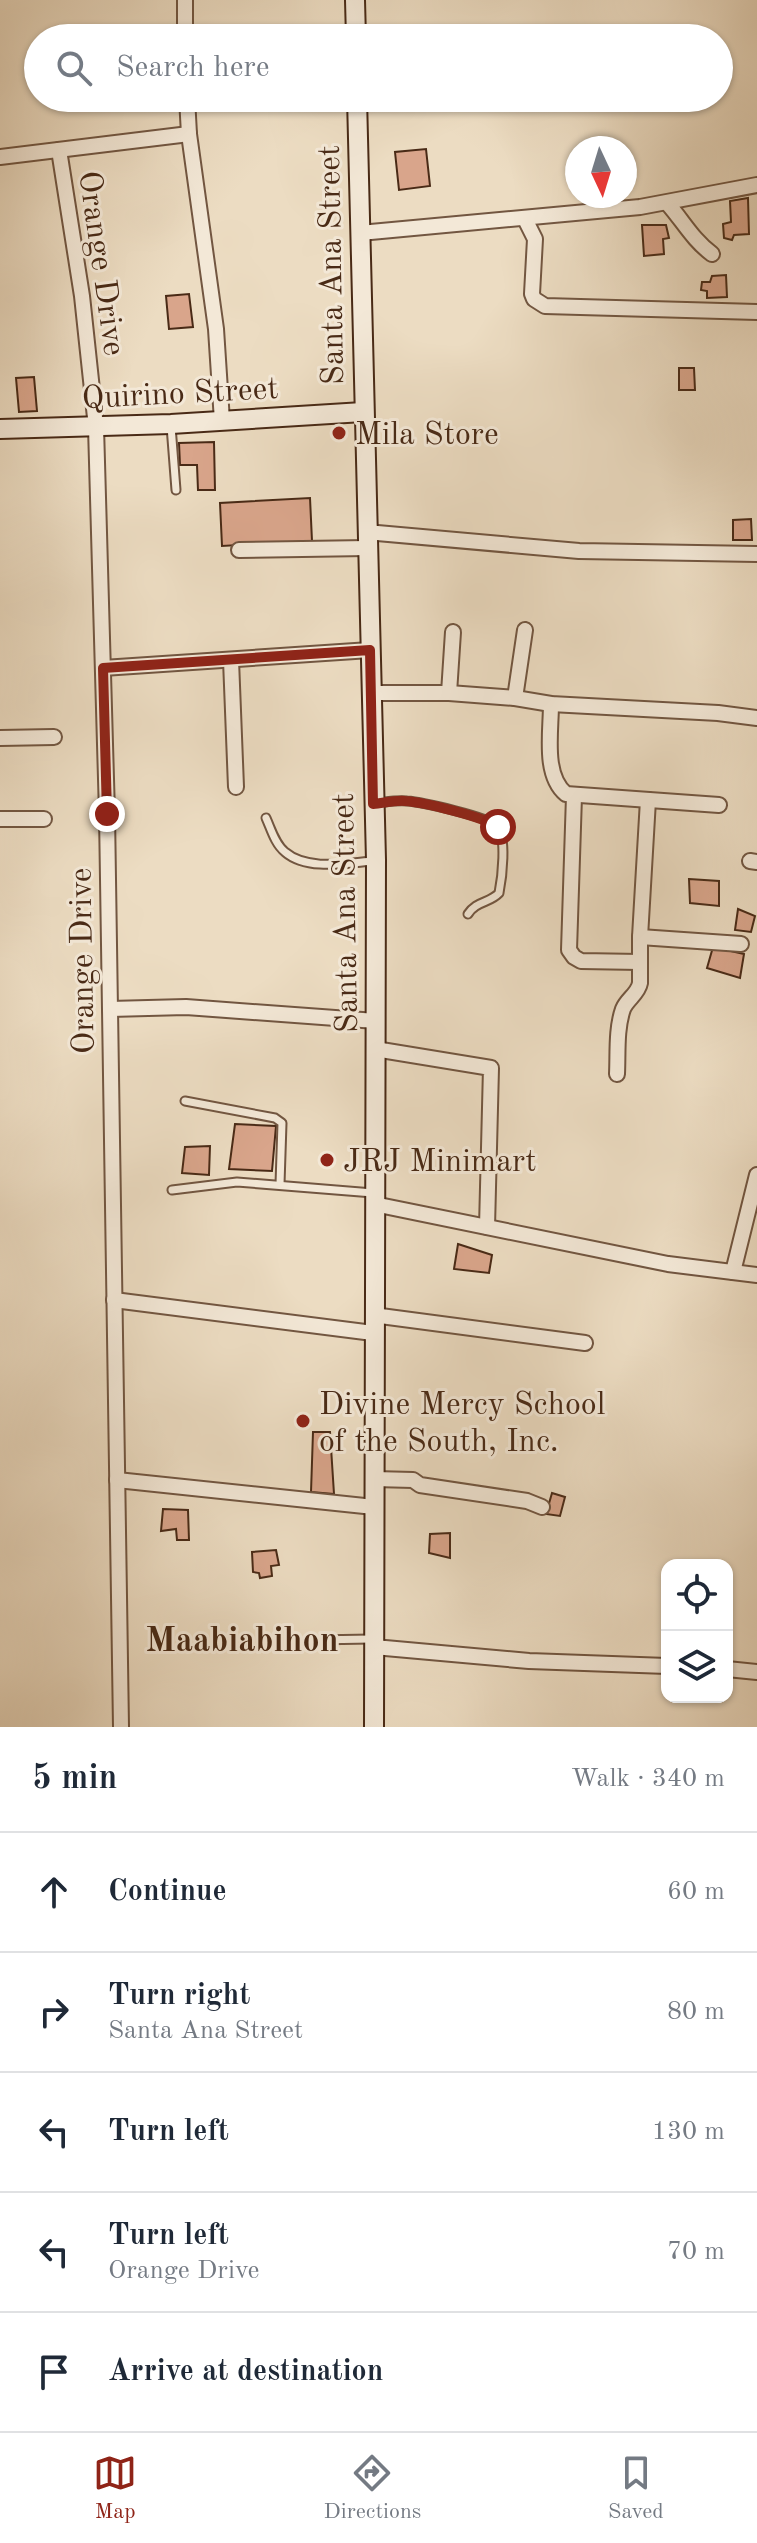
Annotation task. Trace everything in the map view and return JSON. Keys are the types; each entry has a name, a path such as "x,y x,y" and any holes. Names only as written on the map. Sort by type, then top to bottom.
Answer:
{"main road":[{"path":"355,0 356,24"},
{"name":"Santa Ana Street","path":"357,112 376,860 374,1727"},
{"name":"Quirino Street","path":"0,429 171,424 363,412"}],"street":[{"path":"185,0 185,24"},
{"path":"188,112 216,329 222,421"},
{"path":"0,157 189,134"},
{"name":"Orange Drive","path":"59,150 82,296 96,427 110,1009 121,1727"},
{"path":"360,233 668,204 757,185"},
{"path":"668,204 685,222 695,240 712,254"},
{"path":"525,219 535,239 532,294 545,306 757,312"},
{"path":"239,550 367,540 579,551 757,554"},
{"path":"515,698 525,630"},
{"path":"449,693 453,632"},
{"path":"103,668 370,650"},
{"path":"231,660 236,787"},
{"path":"371,693 449,693 551,704 757,718"},
{"path":"551,704 552,772 559,789 566,794 719,805"},
{"path":"0,738 54,737"},
{"path":"574,796 569,950 581,961 640,962"},
{"path":"617,1074 624,1006 640,988 648,800"},
{"path":"0,819 44,819"},
{"path":"640,937 741,944"},
{"path":"110,1009 186,1007 376,1021"},
{"path":"375,1049 491,1068 487,1227"},
{"path":"733,1272 757,1175"},
{"path":"374,1198 487,1227 668,1264 757,1275"},
{"path":"114,1300 585,1343"},
{"path":"374,1479 413,1480 420,1485 527,1501 542,1507"},
{"path":"117,1480 374,1507"},
{"path":"374,1643 529,1661 661,1666"},
{"path":"733,1670 757,1672"}],"lane":[{"path":"171,424 176,490"},
{"path":"373,804 406,801 464,813 491,821 498,827 502,835 499,893 472,906 468,914"},
{"path":"266,818 285,853 299,859 335,864 376,860"},
{"path":"185,1101 275,1118 282,1123 280,1184"},
{"path":"172,1190 237,1182 280,1184 374,1198"},
{"path":"314,1640 374,1643"}],"building":[{"path":"426,149 430,186 399,190 395,152"},
{"path":"748,198 749,234 734,235 732,240 724,238 723,224 731,222 730,201"},
{"path":"642,225 666,225 669,238 663,239 664,254 644,256"},
{"path":"726,275 727,297 707,298 707,291 701,290 702,282 710,282 712,276"},
{"path":"189,294 193,327 169,329 166,296"},
{"path":"679,368 694,368 695,390 679,390"},
{"path":"34,377 37,411 19,412 16,378"},
{"path":"214,442 215,490 198,490 197,465 180,465 179,443"},
{"path":"310,498 312,541 222,546 220,503"},
{"path":"751,519 752,540 733,540 733,520"},
{"path":"689,879 719,881 719,906 690,903"},
{"path":"738,909 755,916 751,932 735,930"},
{"path":"713,947 744,954 740,978 707,968"},
{"path":"235,1124 276,1126 272,1171 229,1169"},
{"path":"210,1146 209,1175 182,1173 185,1147"},
{"path":"458,1244 492,1255 489,1273 454,1269"},
{"path":"313,1432 330,1432 334,1494 311,1492"},
{"path":"552,1493 565,1497 560,1516 546,1514"},
{"path":"163,1509 188,1510 189,1540 177,1540 176,1529 161,1531"},
{"path":"450,1533 450,1558 429,1553 430,1534"},
{"path":"276,1550 279,1565 271,1566 272,1576 260,1578 259,1573 253,1572 252,1552"}],"place":[{"name":"Mila Store","path":"339,433"},
{"name":"JRJ Minimart","path":"327,1160"},
{"name":"Divine Mercy School of the South, Inc.","path":"303,1421"}],"district":[{"name":"Maabiabihon","path":"242,1639"}],"route":[{"path":"107,814 103,668 370,650 373,804 406,801 464,813 491,821 498,827"}]}
